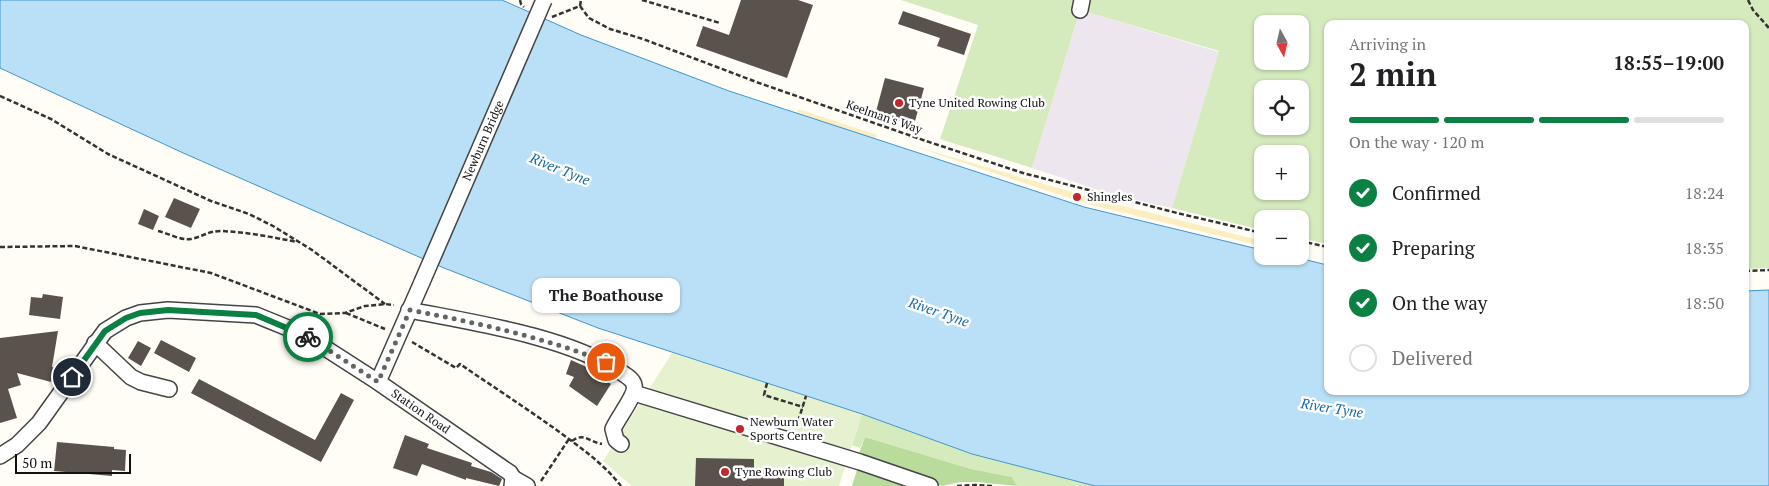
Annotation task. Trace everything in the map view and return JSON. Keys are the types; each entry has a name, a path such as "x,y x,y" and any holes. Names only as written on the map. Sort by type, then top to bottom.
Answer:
{"street":[{"name":"Newburn Bridge","path":"378,382 544,0"},
{"name":"Station Road","path":"0,456 17,445 39,423 105,331 115,324 140,313 168,310 256,315 305,335 378,382 510,473 513,482 527,486"},
{"path":"410,310 509,330 558,344 606,362 629,378 634,385 634,393 613,429 616,440 621,444"},
{"path":"96,343 131,377 141,382 169,389"},
{"path":"634,393 792,441 930,486"}],"path":[{"path":"520,0 524,7 530,10"},
{"path":"544,16 552,18 560,15 580,6 581,0"},
{"path":"642,0 720,23"},
{"path":"1748,0 1753,10 1769,28"},
{"name":"Keelman's Way","path":"580,6 589,18 610,28 643,38 759,83 926,141 1023,173 1167,211 1254,231"},
{"path":"0,96 51,118 108,154 211,201 261,220 301,243 385,304"},
{"path":"158,231 186,239 193,239 210,231 220,231 265,235 301,243"},
{"path":"1309,243 1324,246"},
{"path":"0,247 75,246 211,273 320,314 345,313 365,306 385,304 397,305 410,310"},
{"path":"1749,271 1769,270"},
{"path":"345,313 398,334 456,368 460,364 591,455 610,472 621,486"},
{"path":"767,383 764,395 802,407"},
{"path":"792,441 806,396"},
{"path":"538,486 570,440 582,436 600,445 603,444 616,423"},
{"path":"957,486 994,486"}],"shaded area":[{"path":"1080,10 1219,52 1172,208 1113,195 1032,168"}],"green space":[{"path":"901,0 1769,0 1769,268 1749,269 1749,20 1324,20 1324,243 1309,240 1309,210 1254,210 1254,228 1172,208 1219,51 1080,10 1032,168 940,139 978,25"},
{"name":"Newburn Water Sports Centre","path":"672,353 862,414 839,486 632,486 603,461"},
{"path":"862,414 972,454 1095,486 1017,486 1012,477 971,469 865,437 860,448 852,445"},
{"path":"865,437 971,469 1012,477 1017,486 960,482 942,486 857,459"},
{"path":"857,470 907,486 852,486"}],"sand":[{"path":"798,109 877,135 873,146 795,120"},
{"name":"Shingles","path":"910,145 1096,199 1254,239 1254,244 1087,204"}],"water":[{"name":"River Tyne","path":"0,0 502,0 581,35 729,91 1084,207 1254,248 1254,265 1309,265 1309,260 1324,264 1324,395 1749,395 1749,291 1769,290 1769,486 1095,486 972,454 862,414 598,328 444,268 181,152 0,68"}],"building":[{"path":"741,0 798,0 813,5 787,78 696,46 703,26 729,35"},
{"path":"903,11 971,34 964,55 937,46 940,38 898,24"},
{"name":"Tyne United Rowing Club","path":"885,78 924,88 914,125 889,118 888,122 874,119"},
{"path":"174,198 200,209 191,228 165,217"},
{"path":"144,209 159,216 153,230 138,224"},
{"path":"43,294 63,297 60,319 29,315 31,297 42,298"},
{"path":"58,331 52,367 55,368 51,382 17,373 21,385 8,389 17,418 0,423 0,338"},
{"path":"161,340 196,358 189,372 154,353"},
{"path":"138,341 151,348 141,366 128,358"},
{"path":"571,360 589,368 611,384 597,406 569,386 574,377 566,374"},
{"path":"199,379 315,440 341,393 354,400 321,462 191,393"},
{"path":"405,435 429,444 427,448 472,463 471,466 491,472 502,479 499,486 466,478 466,480 422,464 417,476 393,468"},
{"path":"57,442 114,447 114,449 126,450 125,471 112,470 112,476 54,471"},
{"name":"Tyne Rowing Club","path":"696,458 754,459 754,470 784,471 784,486 695,486"}],"way so far":[{"path":"308,337 378,382 410,310 509,330 558,344 606,362"}],"place":[{"name":"Tyne United Rowing Club","path":"899,103"},
{"name":"Shingles","path":"1077,197"},
{"name":"The Boathouse","path":"606,362"},
{"name":"Newburn Water Sports Centre","path":"740,429"},
{"name":"Tyne Rowing Club","path":"725,472"}],"route":[{"path":"72,377 105,331 126,318 140,313 168,310 256,315 308,337"}]}
